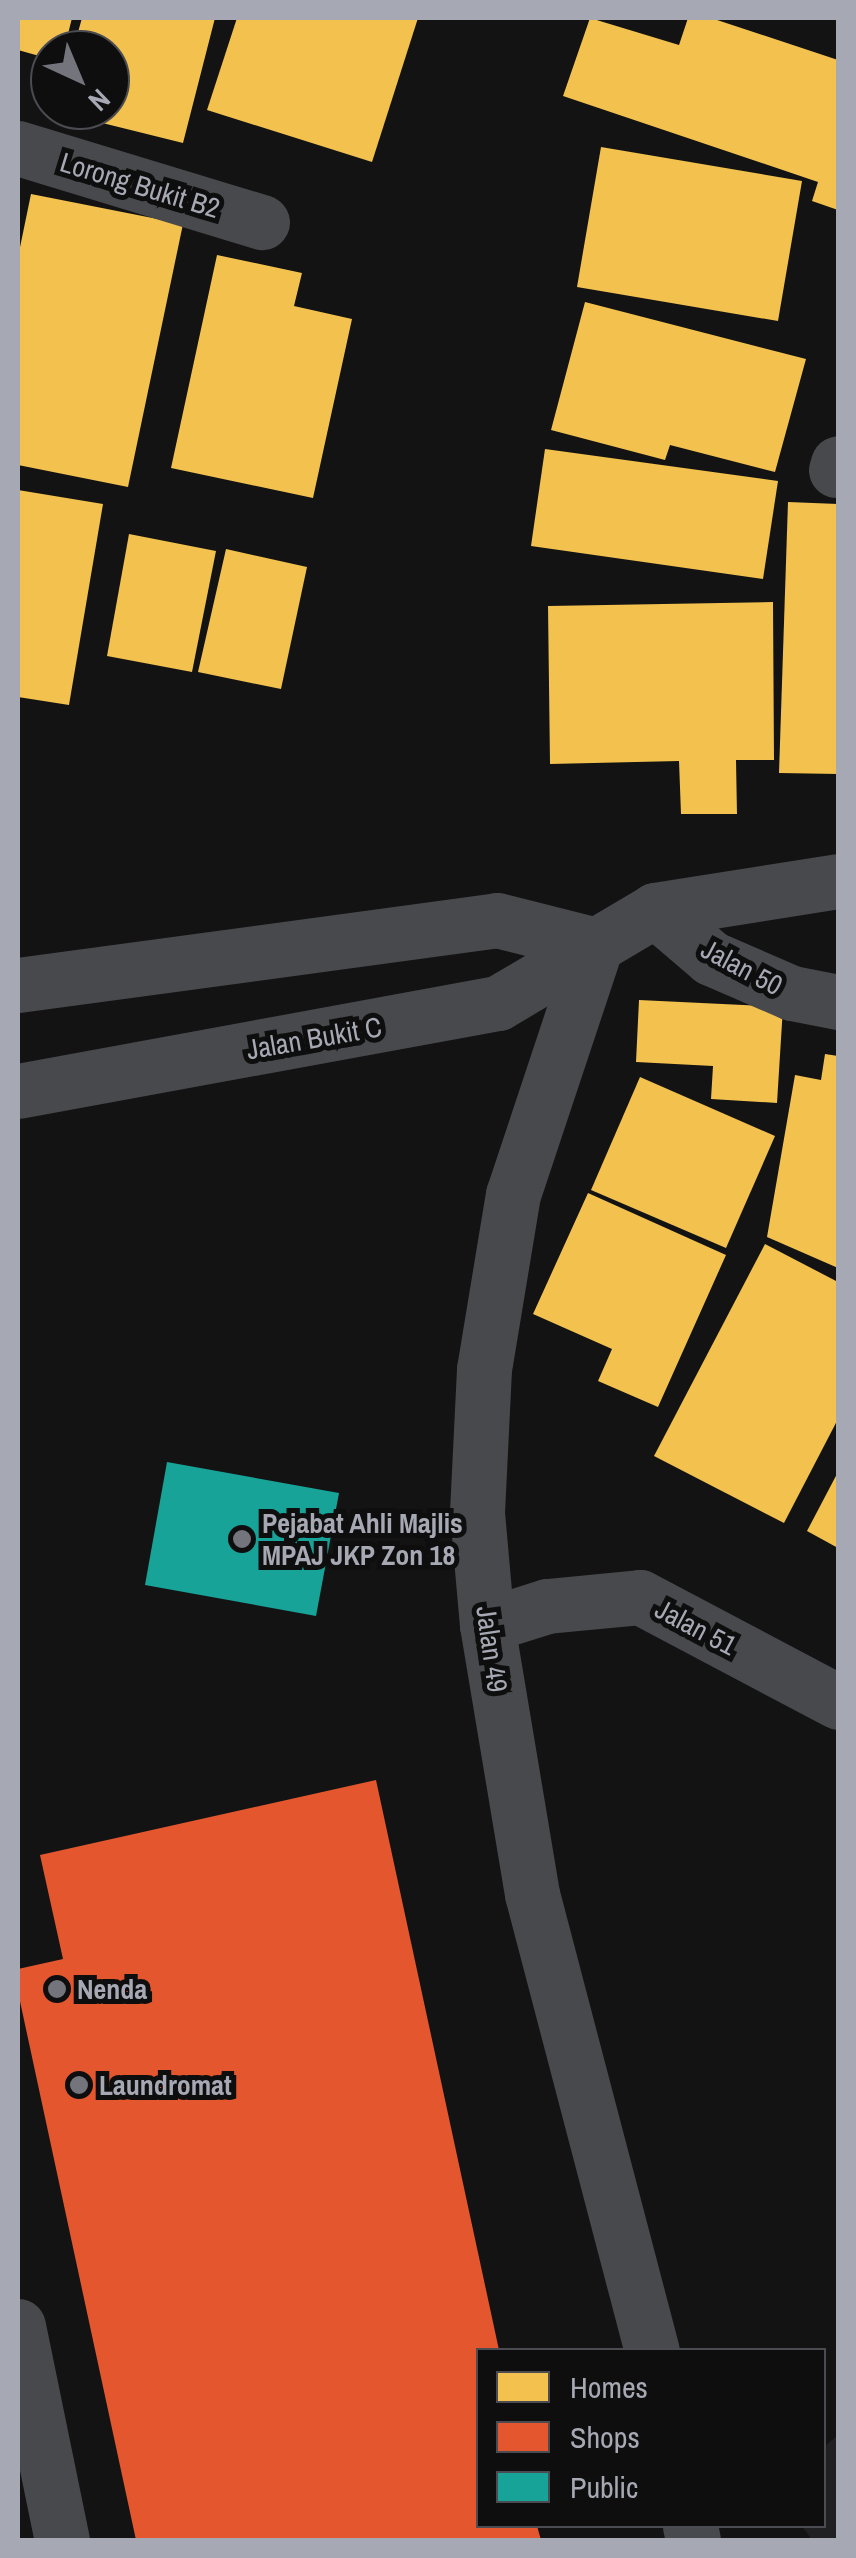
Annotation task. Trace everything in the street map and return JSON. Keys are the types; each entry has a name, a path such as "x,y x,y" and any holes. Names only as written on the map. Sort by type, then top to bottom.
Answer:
{"street":[{"name":"Lorong Bukit B2","path":"18,148 262,222"},
{"name":"Jalan Bukit C","path":"18,1092 498,1003 656,910 838,881"},
{"name":"Jalan 50","path":"656,910 711,958 792,994 838,1002"},
{"path":"18,985 496,920 596,945"},
{"name":"Jalan 49","path":"596,945 513,1194 490,1330 477,1513 486,1626 532,1894 651,2348"},
{"name":"Jalan 51","path":"486,1626 547,1606 640,1597 838,1702"},
{"path":"18,2326 62,2540"}],"shaded area":[{"path":"838,2435 838,2540 812,2540 803,2528 826,2528 826,2445"}],"building: Homes":[{"path":"18,18 72,18 69,30 30,30 30,53 18,50"},
{"path":"82,18 215,18 183,143 130,130 130,30 79,30"},
{"path":"237,18 418,18 372,162 207,110"},
{"path":"590,18 679,45 688,18 711,18 838,60 838,210 812,201 818,182 563,96"},
{"path":"601,147 802,181 778,321 577,287"},
{"path":"31,194 183,224 128,487 18,465 18,257"},
{"path":"217,255 302,273 294,306 352,319 313,498 171,468"},
{"path":"585,302 806,359 775,472 670,445 665,460 551,430"},
{"path":"545,449 778,481 763,579 531,546"},
{"path":"18,490 103,504 69,705 18,697"},
{"path":"788,502 838,504 838,774 779,773"},
{"path":"129,534 216,551 192,672 107,656"},
{"path":"226,549 307,567 281,689 198,672"},
{"path":"773,602 774,760 736,760 737,814 681,814 679,761 550,764 548,606"},
{"path":"639,1000 783,1007 777,1103 711,1099 713,1066 636,1062"},
{"path":"825,1054 838,1056 838,1268 767,1237 795,1075 821,1080"},
{"path":"640,1077 775,1136 726,1248 591,1190"},
{"path":"588,1193 726,1255 658,1407 598,1381 612,1349 533,1314"},
{"path":"765,1244 838,1282 838,1419 784,1523 654,1456"},
{"path":"838,1472 838,1548 807,1531"},
{"path":"391,1881 486,2348 476,2348 476,2528 522,2528 525,2540 289,2540 165,1928"}],"building: Shops":[{"path":"376,1780 499,2348 476,2348 476,2528 538,2528 541,2540 136,2540 18,1992 18,1969 63,1959 40,1855"}],"building: Public":[{"name":"Pejabat Ahli Majlis MPAJ JKP Zon 18","path":"167,1462 339,1493 316,1616 145,1585"}],"place":[{"name":"Pejabat Ahli Majlis MPAJ JKP Zon 18","path":"242,1539"},
{"name":"Nenda","path":"57,1989"},
{"name":"Laundromat","path":"79,2085"}]}
